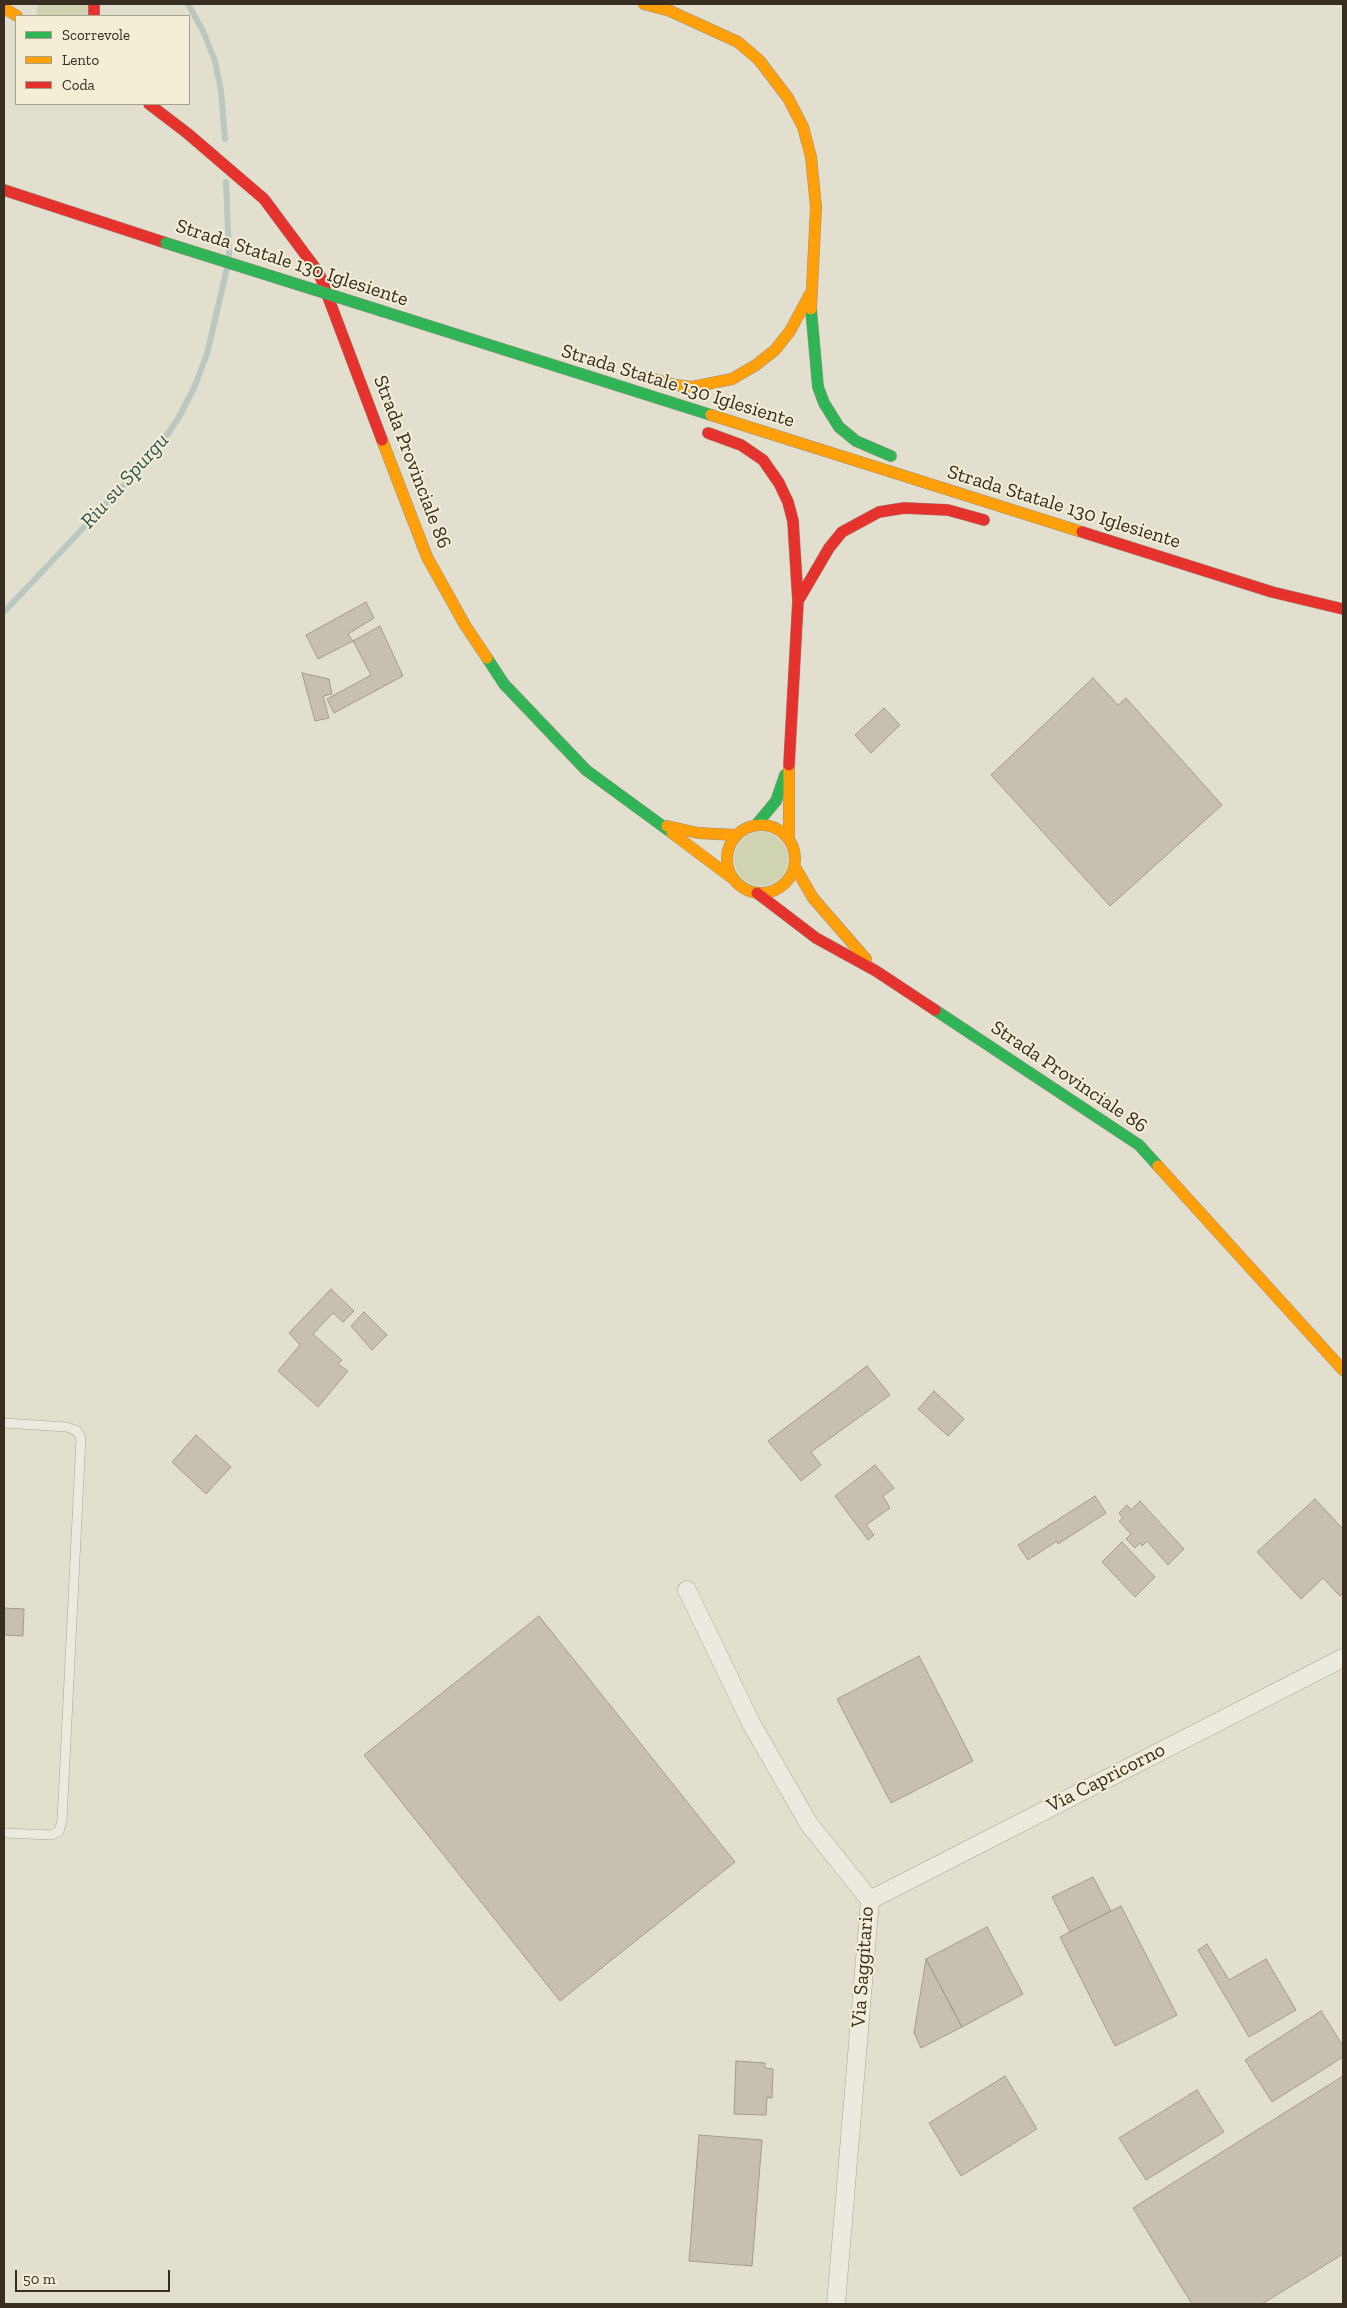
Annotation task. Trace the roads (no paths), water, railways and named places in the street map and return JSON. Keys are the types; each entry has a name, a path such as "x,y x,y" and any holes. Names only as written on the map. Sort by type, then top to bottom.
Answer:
{"main road":[{"path":"644,4 670,11 738,42 759,60 788,98 803,127 811,157 816,207 811,293 815,371 818,387 831,415 839,427 856,441 879,452 907,461"},
{"path":"4,8 15,15"},
{"name":"Strada Provinciale 86","path":"150,105 187,133 264,199 318,273 427,557 465,625 504,684 586,770 732,878"},
{"name":"Strada Statale 130 Iglesiente","path":"4,190 511,353 1272,592 1343,608"},
{"path":"631,373 675,385 692,387 732,379 756,365 775,350 790,331 811,293"},
{"path":"511,353 568,358"},
{"path":"511,353 562,381"},
{"path":"696,430 741,444 763,460 779,483 788,502 792,520 798,601 789,762 789,838 793,847 795,867 785,884 767,893 757,893 743,888 732,878 727,856 730,844 736,835 745,828 756,825 774,827 789,838"},
{"path":"798,601 829,548 842,532 879,512 904,508 948,510 995,523"},
{"path":"1064,514 1132,548"},
{"path":"1060,538 1132,548"},
{"path":"756,825 776,801 789,762"},
{"name":"Strada Provinciale 86","path":"658,824 698,833 736,835"},
{"name":"Strada Provinciale 86","path":"795,867 813,898 876,971"},
{"name":"Strada Provinciale 86","path":"757,893 816,938 876,971 1139,1145 1343,1370"}],"street":[{"name":"Via Saggitario","path":"687,1590 752,1725 809,1824 870,1900 836,2304"},
{"name":"Via Capricorno","path":"870,1900 1343,1658"}],"lane":[{"path":"4,1423 67,1426 76,1431 81,1438 62,1821 59,1831 52,1835 4,1833"}],"waterway":[{"name":"Riu su Spurgu","path":"188,4 203,31 215,61 221,91 225,139"},
{"name":"Riu su Spurgu","path":"226,182 229,255"},
{"name":"Riu su Spurgu","path":"4,612 155,452 178,419 194,388 207,354 227,268"}]}
